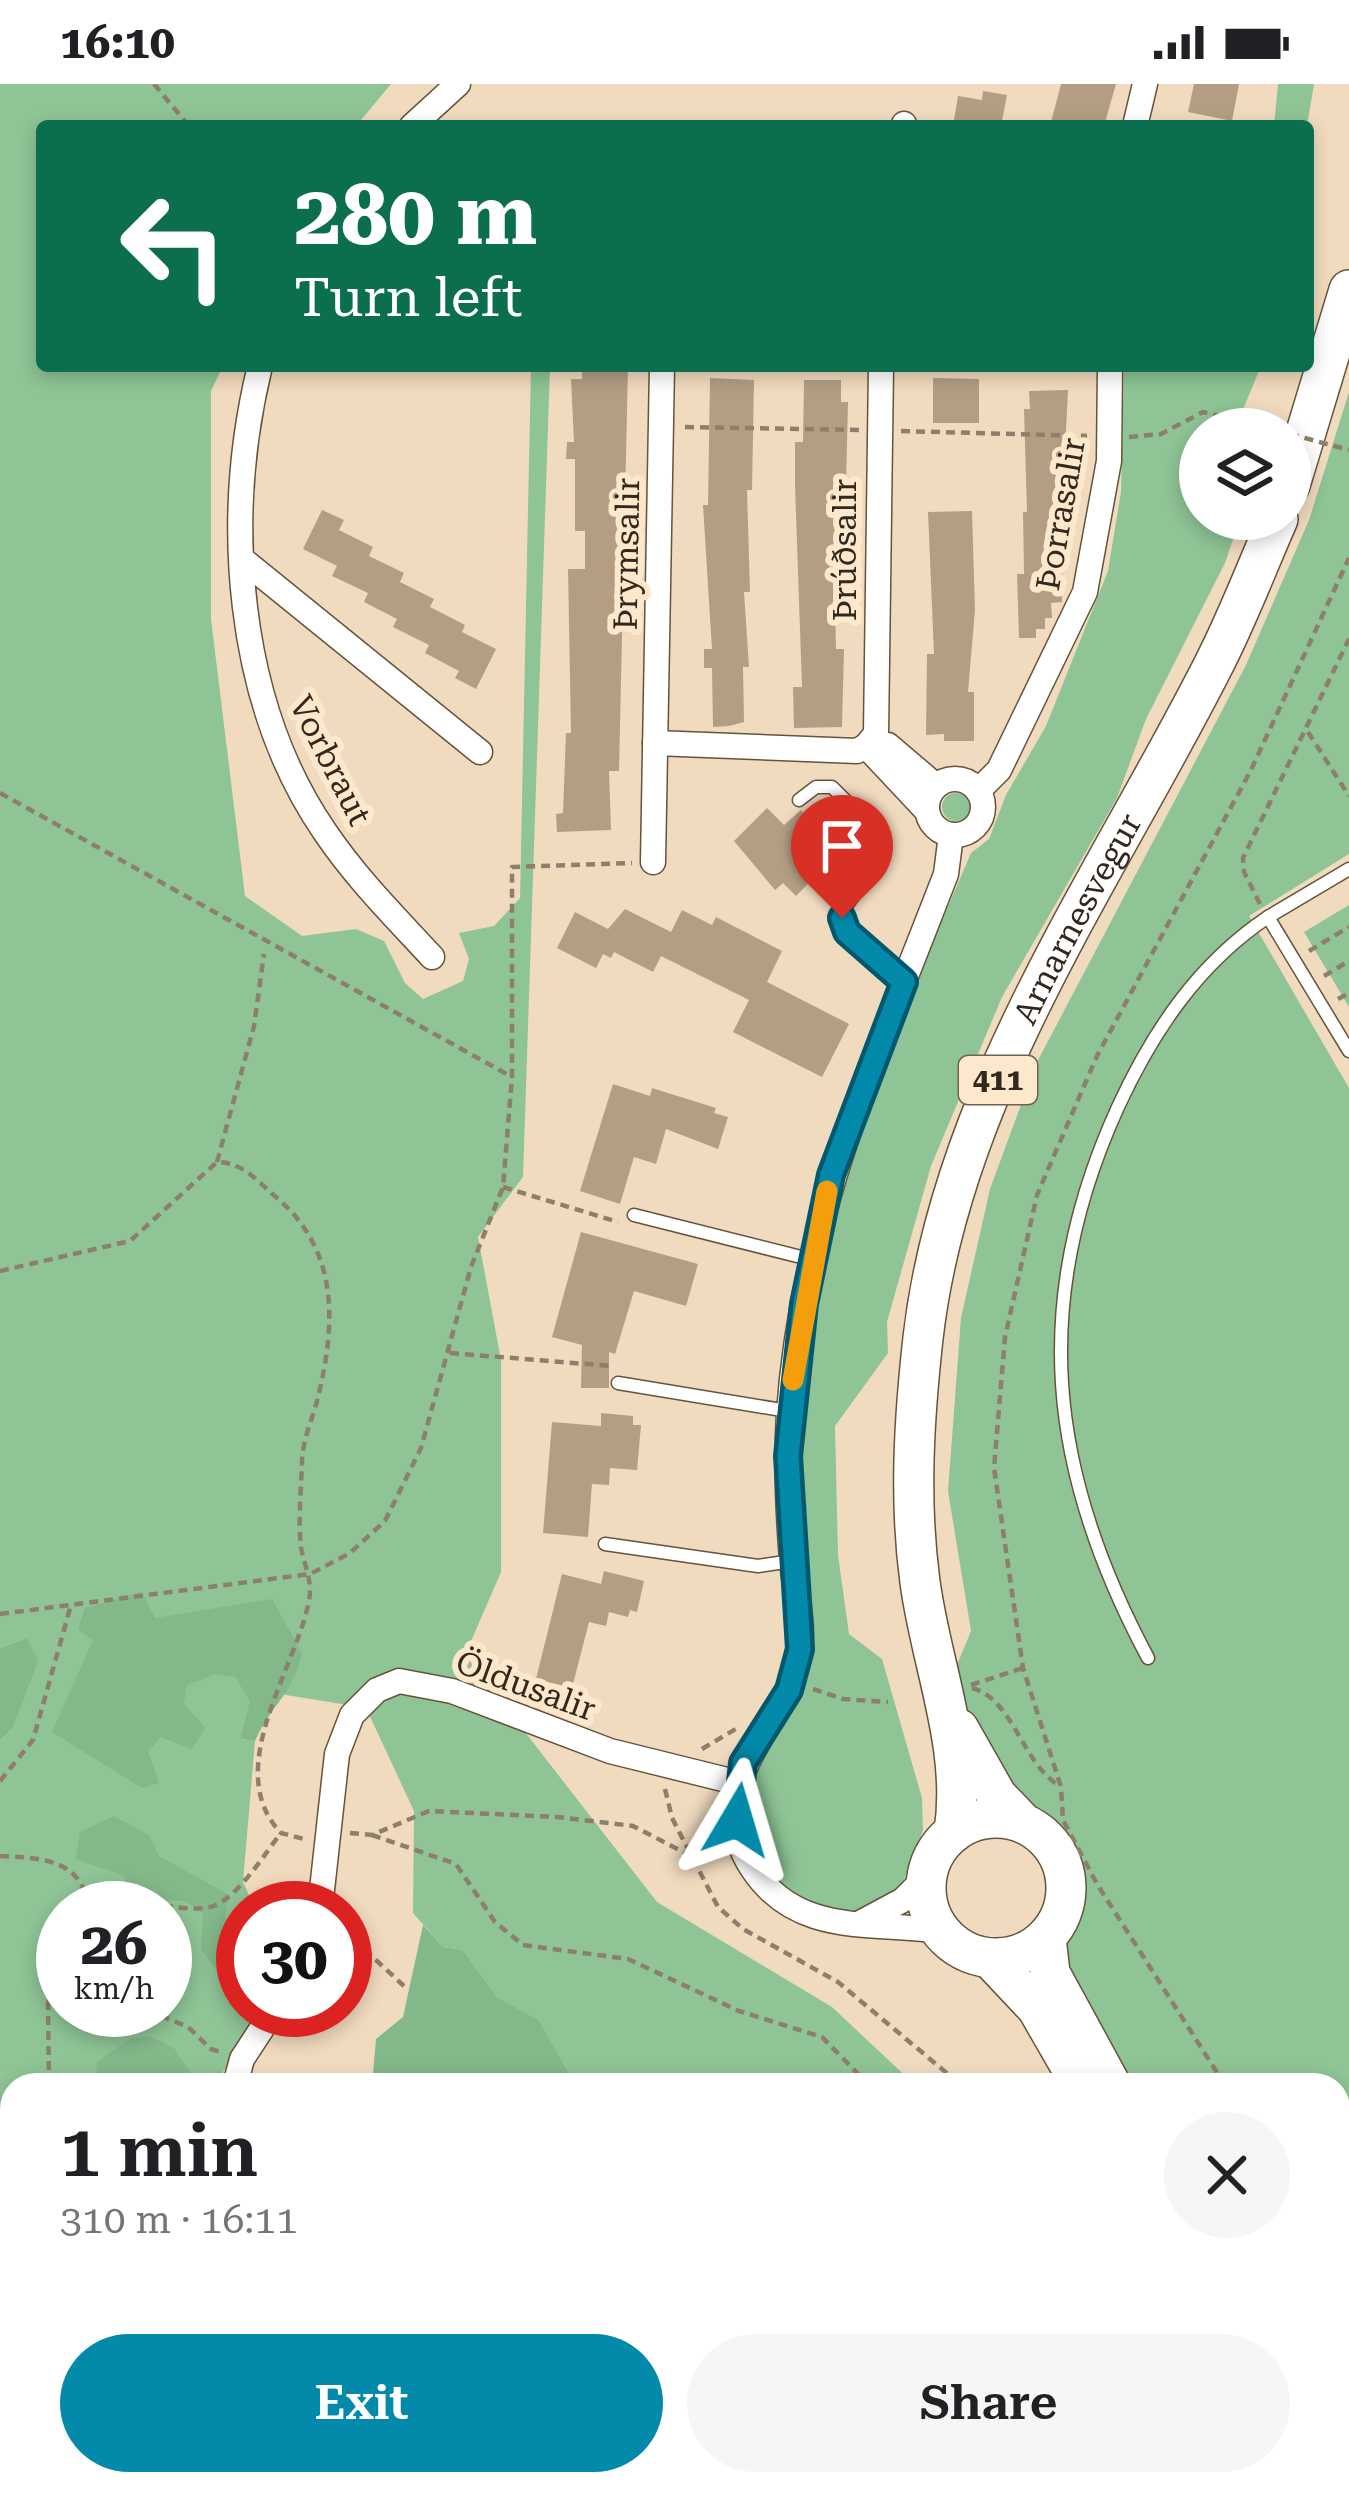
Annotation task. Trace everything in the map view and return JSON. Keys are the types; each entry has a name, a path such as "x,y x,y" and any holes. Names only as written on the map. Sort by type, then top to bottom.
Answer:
{"main road":[{"path":"1311,416 1349,290"},
{"name":"Arnarnesvegur","path":"954,1832 957,1794 944,1692 920,1583 912,1480 923,1335 957,1183 973,1129 1094,885 1214,665 1269,540"},
{"name":"Arnarnesvegur","path":"944,1692 976,1762 1023,1823"},
{"path":"1023,1823 988,1819 954,1832 942,1844 927,1876 929,1907 941,1931 971,1954 990,1958 1030,1950 1046,1938"},
{"name":"411","path":"1023,1823 1053,1847 1062,1865 1065,1904 1046,1938"},
{"path":"1046,1938 1050,1973 1104,2073"},
{"path":"990,1958 1037,2008 1074,2073"}],"street":[{"path":"419,120 458,84"},
{"path":"1136,120 1145,84"},
{"name":"Vorbraut","path":"259,372 247,430 240,508 255,671 274,734 322,829 432,957"},
{"name":"Þrymsalir","path":"652,862 662,372"},
{"name":"Þrúðsalir","path":"871,740 881,372"},
{"name":"Þorrasalir","path":"941,1931 849,1927 800,1912 753,1868 737,1820 739,1783 753,1744 789,1690 800,1649 792,1562 789,1411 831,1175 946,874 951,836 969,832 981,818 978,791 999,770 1085,592 1109,436 1110,372"},
{"path":"243,560 480,752"},
{"path":"655,743 856,751 871,740"},
{"path":"871,740 936,785 963,780 978,791"},
{"path":"871,740 935,828 951,836"},
{"path":"927,812 936,785"},
{"name":"Öldusalir","path":"322,1881 337,1754 352,1715 377,1690 399,1681 452,1691 610,1750 739,1783"},
{"path":"849,1927 903,1900 927,1876"},
{"path":"238,2073 256,2037"}],"lane":[{"path":"799,800 826,785 873,828 880,850 875,870 843,910 843,925 904,982"},
{"path":"822,827 848,803"},
{"path":"1148,1658 1113,1592 1084,1516 1070,1452 1060,1378 1073,1220 1135,1070 1182,996 1228,944 1349,868"},
{"path":"1268,917 1349,1051"},
{"path":"634,1215 813,1260"},
{"path":"618,1383 789,1411"},
{"path":"712,1539 712,1557"},
{"path":"605,1544 670,1544 758,1566 792,1562"}],"path":[{"path":"154,84 184,120"},
{"path":"921,432 1109,436 1161,434 1179,425"},
{"path":"661,426 843,430"},
{"path":"1311,440 1349,450"},
{"path":"1217,2073 1097,1884 1063,1820 1061,1787 1023,1668 994,1468 1005,1337 1037,1195 1097,1056 1251,770 1349,558"},
{"path":"1268,917 1249,886 1243,858 1308,732 1349,639"},
{"path":"1308,732 1349,796"},
{"path":"0,793 512,1077"},
{"path":"0,1614 310,1574 350,1553 385,1521 421,1448 471,1267 503,1187 512,1077 512,867 652,862"},
{"path":"1295,962 1349,928"},
{"path":"0,1270 130,1241 217,1162 250,1043 264,954"},
{"path":"1309,985 1349,961"},
{"path":"217,1162 234,1162 290,1209 314,1242 330,1287 319,1393 302,1462 301,1545 310,1574 309,1601 263,1731 257,1797 281,1833 300,1839 373,1835 456,1864 495,1922 523,1945 628,1959 739,2011 821,2037 857,2073"},
{"path":"450,1353 610,1365 640,1386"},
{"path":"0,1781 33,1740 71,1605"},
{"path":"1023,1668 967,1688 993,1699 1036,1766 1061,1787"},
{"path":"807,1687 843,1699 888,1702"},
{"path":"662,1778 671,1818 702,1885 743,1929 838,1982 947,2073"},
{"path":"373,1835 429,1811 557,1817 633,1826 691,1856"},
{"path":"192,1906 211,1907 232,1892 281,1833"},
{"path":"0,1856 51,1859 71,1869 78,1881"},
{"path":"372,1956 404,1986"},
{"path":"192,2031 211,2049 242,2059"},
{"path":"48,2037 49,2073"}],"green space":[{"path":"0,84 391,84 361,120 36,120 36,372 220,372 211,391 211,619 245,896 302,936 356,929 384,941 405,983 423,999 463,981 469,959 459,933 494,926 520,898 531,372 550,372 523,1177 478,1237 501,1360 501,1572 465,1655 657,1902 832,2007 902,2073 569,2073 539,2020 497,1997 463,1950 443,1947 413,1913 414,1811 366,1708 244,1688 251,1701 240,1739 255,1741 243,1881 216,1881 216,2037 244,2037 223,2073 0,2073 0,1741 12,1729 27,1638 0,1648","holes":["106,1666 196,1682 187,1686 184,1703 148,1752"]},
{"path":"1278,84 1314,84 1308,120 1275,120"},
{"path":"1124,372 1259,372 1244,408 1179,408 1179,540 1233,540 1146,719 1117,798 1002,997 931,1166 887,1322 888,1353 835,1426 838,1555 849,1634 882,1659 922,1798 923,1830 900,1891 859,1914 834,1915 792,1895 776,1876 754,1830 750,1806 756,1769 808,1677 799,1455 809,1332 823,1246 898,1023 971,853 989,839 1006,795 1046,726 1108,571 1121,492"},
{"path":"1349,392 1349,854 1249,916 1349,1088 1349,2073 1116,2073 1055,1938 1073,1892 1063,1841 1027,1806 968,1728 957,1665 971,1631 948,1491 961,1318 990,1189 1036,1064 1246,665 1300,540 1311,540 1311,514"},
{"path":"956,793 966,797 970,807 966,817 956,821 946,817 942,807 946,797"},
{"path":"1349,905 1349,1007 1304,932"},
{"path":"142,1592 155,1618 272,1599 302,1653 293,1680 255,1741 240,1739 250,1701 235,1677 215,1674 187,1686 184,1704 205,1728 192,1749 161,1737 148,1752 159,1783 142,1788 52,1732 93,1640 78,1629 85,1608"},
{"path":"27,1638 38,1661 12,1729 0,1741 0,1648"},
{"path":"114,1816 150,1836 159,1856 216,1888 216,1970 201,1949 203,1913 192,1906 192,1881 126,1881 124,1876 76,1859 80,1832"},
{"path":"423,1925 443,1947 463,1950 497,1997 539,2020 569,2073 373,2073 376,2039 403,2017"},
{"path":"151,2037 174,2048 191,2073 96,2073 97,2062 130,2039"}],"building":[{"path":"1061,84 1116,84 1106,120 1052,120"},
{"path":"1194,84 1239,84 1232,120 1188,112"},
{"path":"983,91 1007,95 1002,120 954,120 958,96 982,100"},
{"path":"582,372 628,372 619,771 609,771 611,830 557,832 556,814 563,813 566,733 571,733 568,569 585,569 585,531 575,531 575,459 566,459 567,442 574,442 571,379 582,379"},
{"path":"710,378 754,380 752,490 747,490 750,592 744,592 749,667 743,667 744,722 713,727 712,668 704,668 704,649 712,649 703,505 708,505"},
{"path":"933,378 979,379 979,423 933,423"},
{"path":"804,380 841,380 841,402 848,402 843,609 835,609 836,649 844,649 842,727 794,728 793,687 802,687 795,442 803,442"},
{"path":"1068,390 1065,451 1070,451 1071,490 1066,490 1068,550 1061,550 1062,602 1051,603 1052,618 1045,618 1045,629 1036,629 1036,638 1019,638 1017,574 1024,574 1023,512 1027,512 1024,409 1030,409 1029,391"},
{"path":"322,510 344,520 339,530 373,547 369,556 404,573 400,582 434,599 430,607 465,625 462,632 496,649 476,689 455,678 459,671 425,653 429,645 393,627 397,619 364,602 368,593 332,576 337,566 303,549"},
{"path":"972,511 975,610 968,692 974,692 974,741 944,741 944,734 926,735 927,654 934,654 928,512"},
{"path":"767,808 784,825 801,810 813,822 810,829 836,855 796,896 783,883 775,890 734,841"},
{"path":"625,909 671,932 682,910 712,925 716,917 782,951 767,982 849,1024 822,1077 733,1032 749,1000 661,956 653,972 614,952 611,958 603,954 596,968 557,948 575,912 608,929"},
{"path":"613,1084 650,1096 652,1088 716,1108 714,1113 728,1117 718,1149 666,1129 656,1164 634,1157 620,1204 580,1191"},
{"path":"581,1232 698,1264 686,1306 634,1291 615,1354 609,1352 609,1388 581,1388 582,1345 552,1337"},
{"path":"601,1413 633,1416 633,1425 641,1425 637,1470 610,1468 609,1485 592,1484 588,1537 543,1533 552,1422 601,1426"},
{"path":"604,1571 644,1581 637,1612 630,1610 628,1617 609,1612 606,1626 589,1622 572,1688 536,1679 562,1574 601,1584"}],"slow traffic":[{"path":"793,1380 827,1191"}],"route":[{"path":"737,1820 743,1763 789,1690 800,1649 788,1456 789,1411 804,1304 831,1175 904,982 847,932 842,918"}]}
